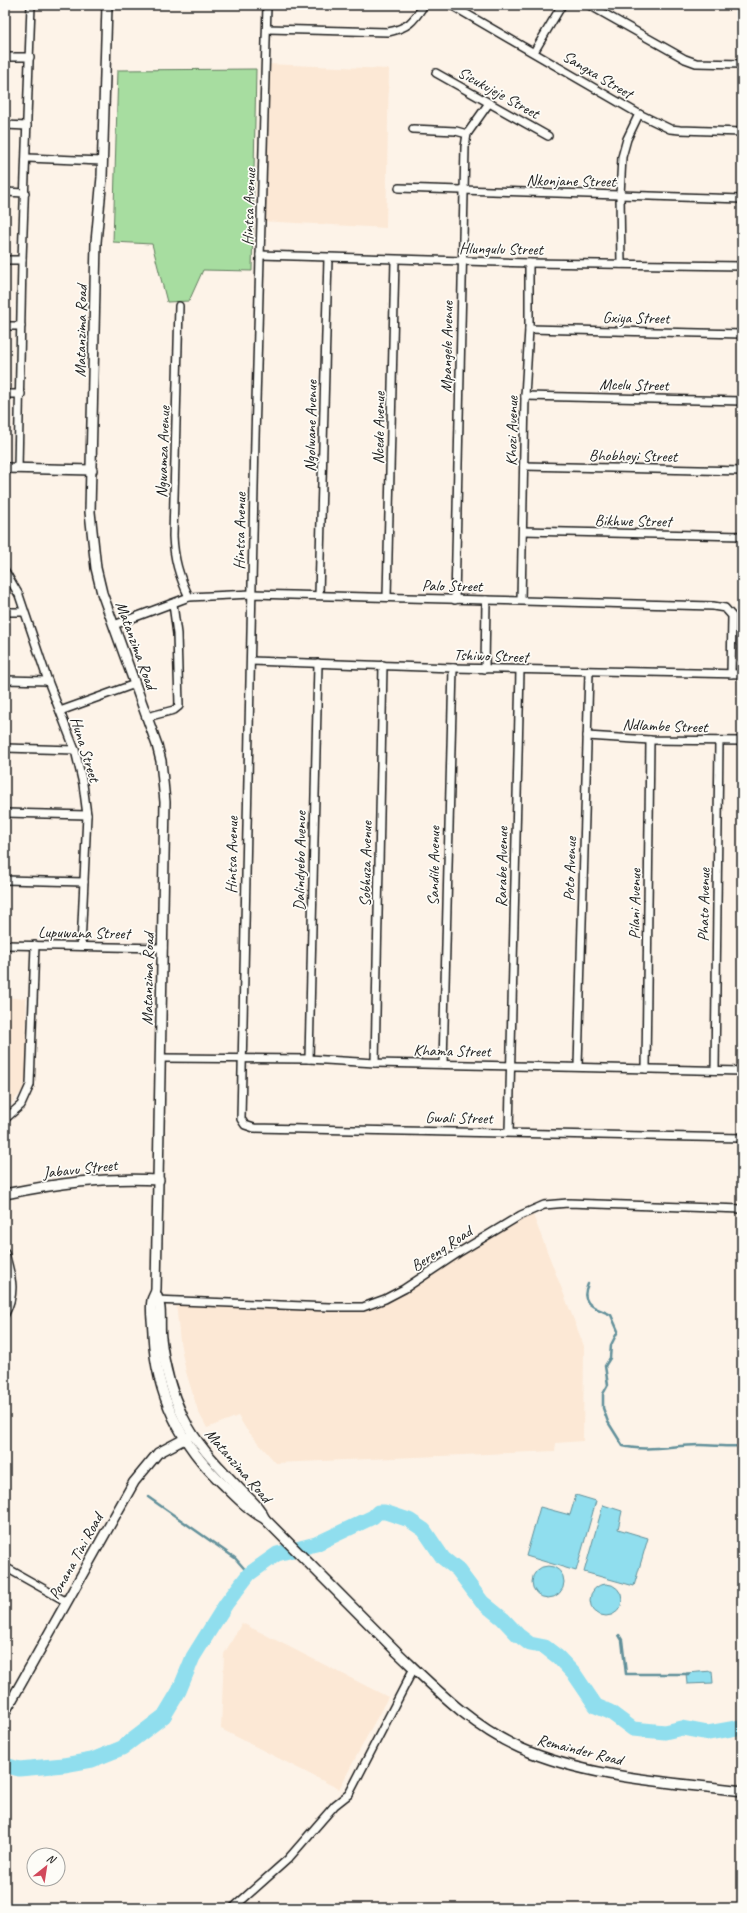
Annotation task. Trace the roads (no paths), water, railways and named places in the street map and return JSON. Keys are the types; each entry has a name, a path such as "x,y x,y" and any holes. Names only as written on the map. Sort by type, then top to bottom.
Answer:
{"street":[{"path":"18,469 21,394 22,260 26,193 31,5"},
{"name":"Matanzima Road","path":"107,5 102,161 96,242 90,512 93,545 102,593 147,717 161,761 164,782 159,1180 154,1355 159,1383 172,1417 183,1439 218,1481 256,1514 265,1519 414,1668"},
{"name":"Hintsa Avenue","path":"241,1058 267,5"},
{"path":"267,29 388,32 403,29 413,21 424,5"},
{"name":"Sangxa Street","path":"450,5 534,52 639,114 670,128 680,130 742,132"},
{"path":"534,52 562,5"},
{"path":"589,5 685,59 696,63 742,64"},
{"path":"5,57 30,57"},
{"name":"Sicukujeje Street","path":"436,73 548,136"},
{"name":"Mpangele Avenue","path":"455,600 465,147 467,134 489,103"},
{"path":"621,264 620,195 624,147 639,114"},
{"path":"5,125 27,126"},
{"path":"413,129 456,131 467,134"},
{"path":"27,158 102,161"},
{"name":"Nkonjane Street","path":"399,188 464,192 742,198"},
{"path":"5,192 26,193"},
{"name":"Hlungulu Street","path":"260,255 394,260 742,266"},
{"name":"Ngolwane Avenue","path":"319,595 328,258"},
{"path":"5,260 22,260"},
{"name":"Ncede Avenue","path":"387,597 394,260"},
{"name":"Khozi Avenue","path":"521,600 525,396 529,329 529,263"},
{"name":"Ngwamza Avenue","path":"179,306 174,536 175,562 178,573 189,597"},
{"path":"5,326 21,326"},
{"name":"Gxiya Street","path":"529,329 742,334"},
{"path":"5,394 21,394"},
{"name":"Mcelu Street","path":"525,396 742,401"},
{"name":"Bhobhoyi Street","path":"524,466 742,471"},
{"path":"5,468 92,470"},
{"name":"Bikhwe Street","path":"523,531 742,536"},
{"name":"Huna Street","path":"5,570 15,586 48,681 75,750 84,784 87,814 81,946"},
{"name":"Palo Street","path":"114,625 189,597 252,594 713,606 725,608 732,616 731,674"},
{"path":"485,669 486,600"},
{"path":"147,717 174,710 179,706 176,634 173,604"},
{"path":"5,612 24,612"},
{"name":"Tshiwo Street","path":"251,661 589,672 742,674"},
{"name":"Dalindyebo Avenue","path":"309,1059 318,663"},
{"name":"Sobhuza Avenue","path":"375,1063 384,665"},
{"name":"Sandile Avenue","path":"443,1064 453,668"},
{"name":"Rarabe Avenue","path":"509,1132 509,1066 520,670"},
{"name":"Poto Avenue","path":"578,1066 589,672"},
{"path":"5,680 48,681"},
{"path":"60,711 135,684"},
{"name":"Ndlambe Street","path":"587,736 650,740 742,741"},
{"name":"Pilani Avenue","path":"646,1069 650,740"},
{"name":"Phato Avenue","path":"715,1070 719,741"},
{"path":"5,748 75,750"},
{"path":"5,813 87,814"},
{"path":"5,880 84,882"},
{"name":"Lupuwana Street","path":"5,945 163,948"},
{"path":"5,1119 21,1106 30,1085 35,946"},
{"name":"Khama Street","path":"161,1058 309,1059 375,1063 578,1066 742,1071"},
{"name":"Gwali Street","path":"241,1058 241,1119 249,1127 742,1138"},
{"name":"Jabavu Street","path":"5,1194 84,1180 125,1178 159,1180"},
{"name":"Bereng Road","path":"156,1298 329,1307 363,1307 385,1299 404,1289 507,1222 544,1205 568,1203 742,1209"},
{"path":"5,1253 12,1279 13,1290 11,1300 5,1314"},
{"name":"Matanzima Road","path":"156,1298 166,1371 180,1410 192,1435 222,1470 260,1508 265,1519"},
{"name":"Ponana Tini Road","path":"5,1712 134,1482 158,1452 192,1435"},
{"path":"5,1567 67,1602"},
{"path":"233,1908 288,1859 335,1805 349,1794 414,1668"},
{"name":"Remainder Road","path":"414,1668 456,1707 485,1729 503,1740 542,1757 604,1773 742,1791"}],"water":[{"path":"576,1495 596,1501 576,1571 526,1556 540,1507 570,1515"},
{"path":"603,1505 622,1511 618,1529 648,1538 634,1586 584,1572"},
{"path":"548,1566 554,1567 561,1573 564,1582 563,1588 557,1595 548,1598 542,1597 535,1591 532,1582 533,1576 539,1569"},
{"path":"606,1584 612,1585 619,1591 622,1600 621,1606 615,1613 606,1616 600,1615 593,1609 590,1600 591,1594 597,1587"},
{"path":"712,1671 713,1683 687,1684 686,1673"}],"waterway":[{"path":"588,1284 586,1291 587,1302 595,1308 611,1315 618,1331 611,1345 610,1358 605,1366 608,1385 603,1394 603,1408 608,1422 623,1446 632,1448 690,1445 742,1446"},
{"path":"148,1497 235,1558 249,1574"},
{"path":"5,1765 19,1769 64,1765 92,1760 122,1748 164,1716 179,1691 193,1657 226,1604 249,1574 277,1554 316,1544 373,1517 378,1512 385,1512 409,1520 424,1530 443,1558 458,1570 482,1602 530,1644 545,1647 558,1657 575,1675 596,1706 610,1712 633,1729 665,1732 682,1728 708,1733 742,1727"},
{"path":"619,1635 622,1640 626,1674 689,1674"}]}
